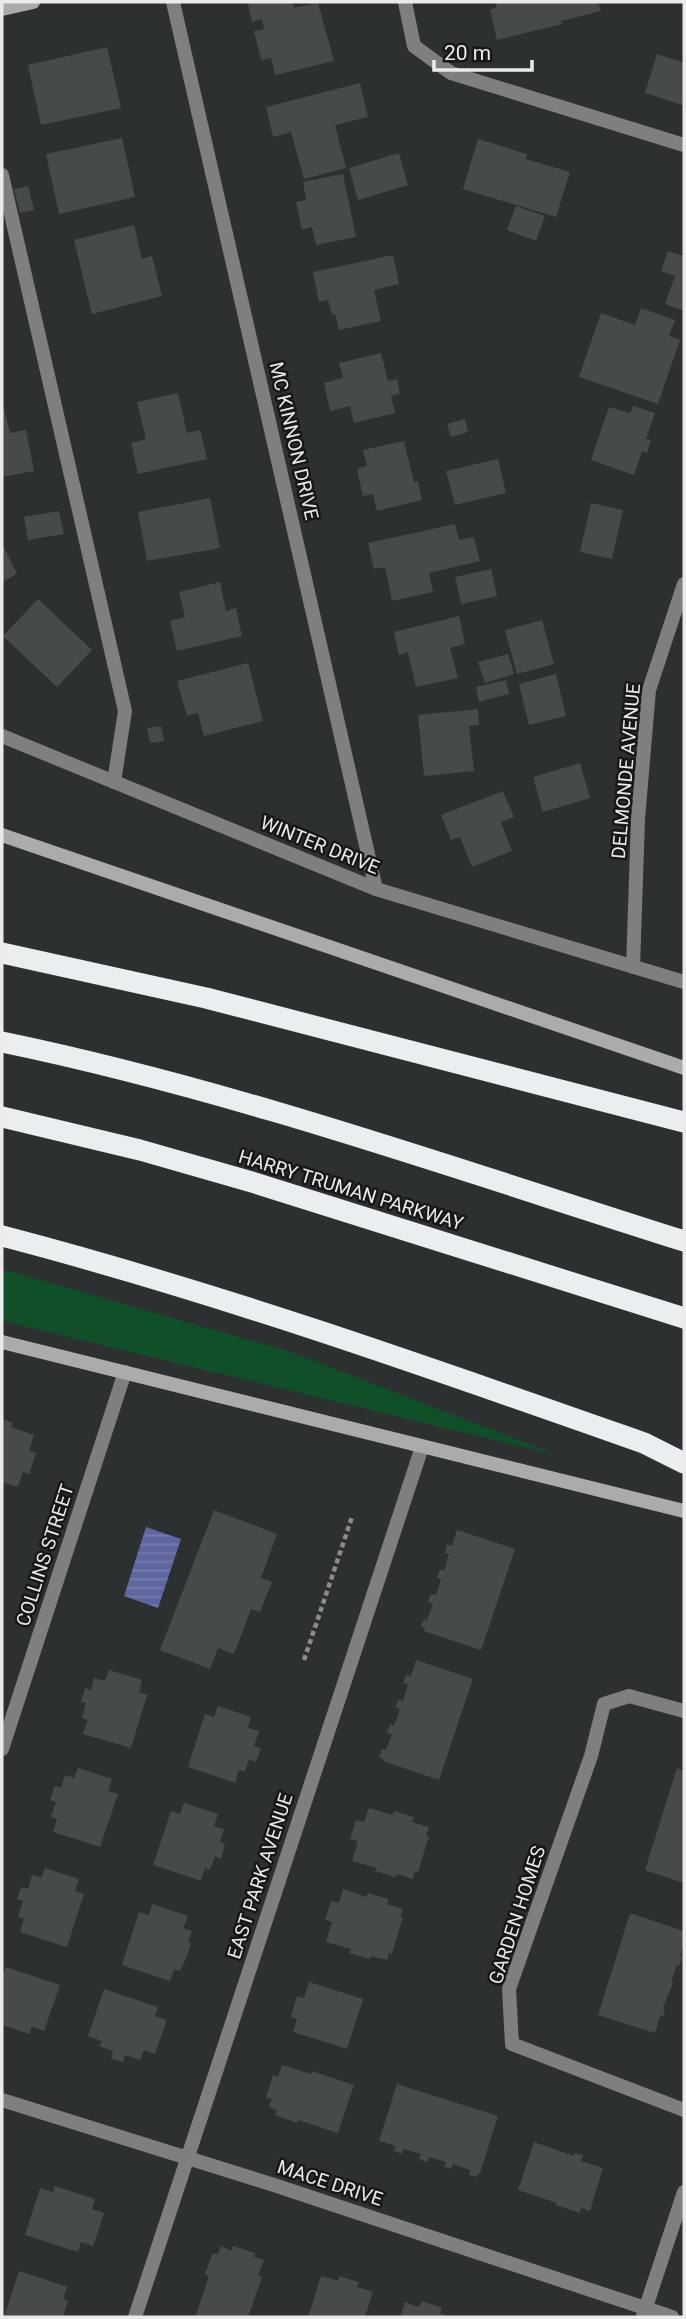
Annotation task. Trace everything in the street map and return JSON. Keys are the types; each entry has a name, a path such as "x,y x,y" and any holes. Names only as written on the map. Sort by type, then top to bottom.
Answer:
{"highway":[{"path":"2,953 206,998 684,1122"},
{"path":"2,1042 158,1079 275,1112 684,1241"},
{"name":"HARRY TRUMAN PARKWAY","path":"2,1117 128,1147 254,1182 684,1318"},
{"path":"2,1237 116,1266 361,1343 643,1443 684,1463"}],"main road":[{"path":"2,9 33,2"},
{"path":"2,835 684,1068"},
{"path":"2,1342 684,1511"}],"street":[{"name":"MC KINNON DRIVE","path":"173,2 376,889"},
{"path":"405,2 414,46 451,73 684,145"},
{"path":"2,175 125,711 114,782"},
{"name":"DELMONDE AVENUE","path":"633,967 638,819 649,690 684,584"},
{"name":"WINTER DRIVE","path":"2,736 376,889 684,982"},
{"name":"COLLINS STREET","path":"2,1749 125,1372"},
{"name":"EAST PARK AVENUE","path":"135,2317 422,1447"},
{"name":"GARDEN HOMES","path":"684,1711 629,1696 604,1704 591,1756 509,1989 512,2044 684,2110"},
{"name":"MACE DRIVE","path":"2,2100 274,2185 644,2313 672,2317"},
{"path":"644,2313 684,2193"}],"path":[{"path":"304,1660 352,1517"}],"green space":[{"path":"2,1269 291,1352 557,1455 2,1321"}],"water":[{"path":"146,1527 181,1539 158,1608 124,1596"}],"building":[{"path":"292,2 294,8 318,3 334,61 275,75 271,58 261,60 254,31 264,29 262,19 252,22 248,3"},
{"path":"495,2 598,2 601,11 497,40 490,10 497,7"},
{"path":"107,47 121,108 41,125 28,65"},
{"path":"657,54 684,63 682,105 645,93"},
{"path":"360,83 368,117 335,125 346,168 304,179 291,132 273,137 266,107"},
{"path":"122,138 135,197 59,214 46,154"},
{"path":"478,139 527,154 526,159 570,172 556,217 463,189"},
{"path":"399,153 408,185 358,200 349,168"},
{"path":"343,174 356,237 316,245 312,227 302,230 296,202 306,200 303,182"},
{"path":"28,186 34,210 20,213 14,189"},
{"path":"516,206 545,216 536,241 507,230"},
{"path":"134,225 142,259 152,256 162,296 92,314 74,240"},
{"path":"668,251 684,256 684,311 665,304 675,276 661,271"},
{"path":"393,255 399,284 374,290 381,321 339,330 328,300 319,302 313,272"},
{"path":"641,308 675,320 669,336 680,340 658,404 579,377 601,313 635,325"},
{"path":"381,353 388,381 397,379 400,394 391,396 395,413 354,423 350,406 330,411 324,383 343,378 339,363"},
{"path":"178,393 187,433 200,430 207,459 138,474 131,443 146,439 137,402"},
{"path":"2,400 10,433 26,430 34,471 2,477"},
{"path":"633,406 655,413 646,439 651,440 647,453 642,451 634,475 591,460 609,407 630,413"},
{"path":"465,419 468,432 451,437 447,424"},
{"path":"404,441 414,482 418,481 422,500 377,511 373,494 363,496 357,469 367,466 363,450"},
{"path":"498,459 506,493 455,505 446,471"},
{"path":"210,498 220,548 147,561 138,512"},
{"path":"591,503 623,510 612,559 580,552"},
{"path":"59,511 64,534 28,540 24,517"},
{"path":"455,524 459,540 474,537 480,561 429,573 433,592 392,601 385,567 374,569 368,543"},
{"path":"2,543 17,574 2,582"},
{"path":"491,569 497,596 461,604 455,577"},
{"path":"220,582 226,611 236,608 242,636 177,651 170,621 185,617 179,592"},
{"path":"38,599 92,650 57,687 3,636"},
{"path":"459,616 465,644 450,648 458,678 416,687 408,652 399,655 394,632"},
{"path":"542,620 554,664 517,674 505,630"},
{"path":"508,654 514,674 485,683 478,662"},
{"path":"248,663 263,721 204,736 198,713 187,716 177,681"},
{"path":"556,674 566,716 529,725 519,684"},
{"path":"506,680 509,694 479,702 476,687"},
{"path":"478,709 479,725 469,726 474,771 424,776 418,715"},
{"path":"161,726 164,741 150,743 147,728"},
{"path":"580,763 590,798 543,812 533,777"},
{"path":"503,791 514,817 501,822 512,851 472,867 460,837 451,840 441,815"},
{"path":"2,1419 13,1423 11,1427 34,1435 29,1451 36,1453 29,1474 23,1472 18,1487 2,1482"},
{"path":"214,1510 277,1534 261,1578 272,1582 260,1612 251,1609 234,1654 218,1648 210,1669 160,1650"},
{"path":"457,1530 515,1549 481,1650 424,1631 425,1628 421,1627 433,1604 428,1602 431,1594 436,1595 441,1579 437,1578 440,1569 444,1571 449,1554 445,1553 447,1544 452,1546"},
{"path":"416,1660 473,1679 439,1780 383,1761 379,1757 382,1749 386,1750 392,1734 387,1733 390,1724 394,1726 400,1709 395,1708 398,1700 403,1701 408,1684 403,1683 406,1675 411,1676"},
{"path":"109,1670 142,1680 139,1692 147,1695 131,1748 83,1734 88,1720 82,1718 86,1703 81,1702 85,1688 91,1690 94,1678 105,1681"},
{"path":"218,1706 251,1717 248,1728 259,1731 254,1746 261,1748 256,1762 249,1759 245,1772 239,1770 235,1783 188,1767 205,1714 214,1717"},
{"path":"78,1768 112,1779 108,1791 118,1794 100,1847 53,1832 57,1819 51,1817 56,1802 50,1800 55,1786 61,1788 65,1775 74,1778"},
{"path":"677,1768 684,1771 684,1883 645,1870"},
{"path":"184,1803 218,1814 214,1826 224,1829 220,1842 225,1844 221,1859 215,1856 210,1870 205,1868 201,1881 153,1865 171,1811 180,1814"},
{"path":"369,1808 393,1815 394,1811 414,1817 412,1822 429,1827 426,1835 429,1836 418,1872 415,1871 413,1879 375,1871 377,1868 352,1861 358,1841 350,1839 356,1820 364,1822"},
{"path":"45,1868 79,1879 75,1891 84,1894 67,1947 20,1932 24,1919 18,1917 23,1901 17,1899 21,1887 28,1889 32,1875 41,1878"},
{"path":"343,1889 367,1897 368,1893 389,1899 387,1904 403,1909 392,1954 389,1953 387,1960 349,1953 351,1949 326,1942 332,1922 325,1920 331,1901 339,1903"},
{"path":"152,1904 188,1916 183,1928 192,1931 187,1956 180,1971 174,1969 170,1981 122,1965 139,1912 149,1915"},
{"path":"630,1913 684,1931 682,1957 655,2033 598,2015"},
{"path":"6,1967 60,1985 44,2031 32,2027 29,2034 2,2025 2,1976"},
{"path":"309,1982 363,1999 347,2049 293,2032 297,2019 291,2017 297,1996 304,1998"},
{"path":"104,1989 158,2007 155,2016 167,2020 155,2054 144,2050 140,2060 125,2055 123,2062 111,2058 113,2051 99,2046 102,2041 88,2036"},
{"path":"282,2065 311,2074 312,2071 354,2085 338,2133 275,2115 277,2110 269,2107 272,2099 266,2097 273,2075 278,2077"},
{"path":"397,2084 498,2116 480,2173 476,2177 469,2175 470,2170 453,2164 451,2169 444,2167 446,2162 429,2157 427,2162 419,2159 421,2154 403,2149 402,2154 394,2151 396,2146 379,2141"},
{"path":"534,2142 574,2156 574,2153 583,2155 581,2161 603,2168 590,2211 581,2208 580,2213 518,2190"},
{"path":"55,2186 95,2199 92,2209 104,2213 93,2246 81,2242 78,2252 25,2235 40,2188 53,2192"},
{"path":"221,2246 231,2251 233,2246 255,2253 254,2257 264,2260 258,2276 262,2277 248,2317 196,2315 209,2276 205,2274 213,2253 218,2255"},
{"path":"19,2271 67,2287 63,2299 68,2301 63,2317 4,2317"},
{"path":"321,2276 338,2281 339,2276 359,2282 357,2287 373,2292 365,2317 308,2317"},
{"path":"422,2301 442,2308 440,2313 450,2317 400,2317 405,2302 419,2307"}]}
